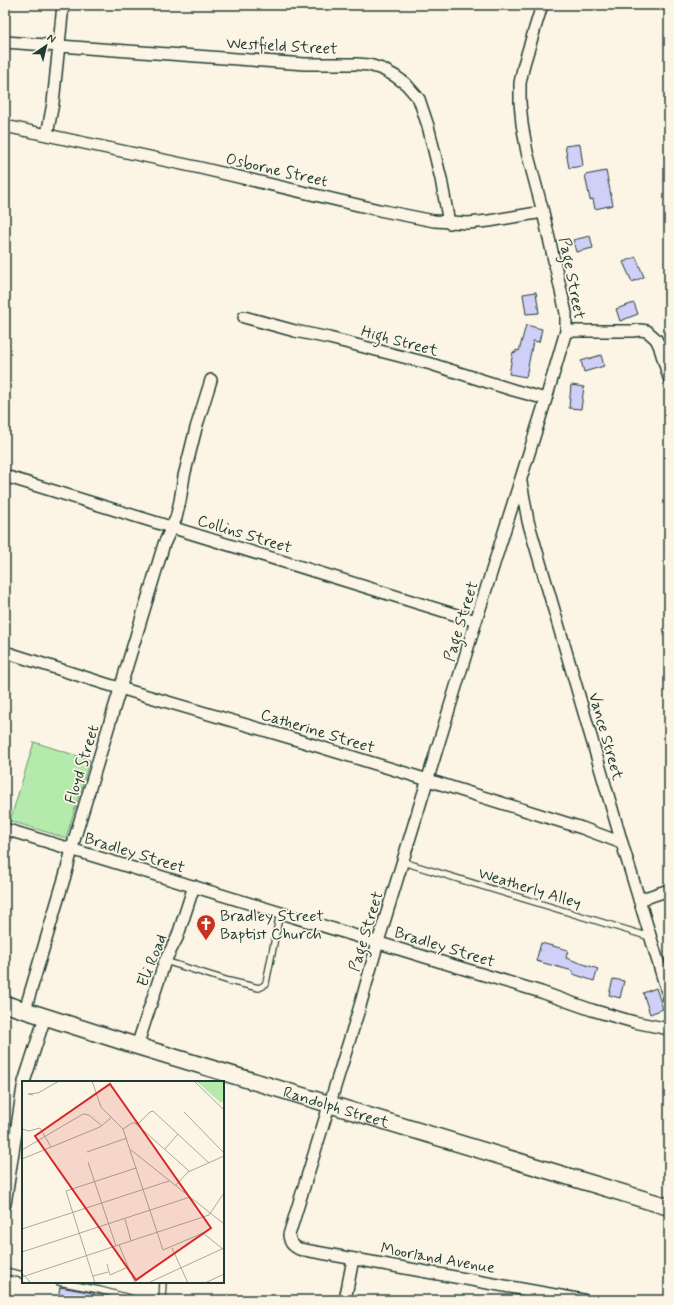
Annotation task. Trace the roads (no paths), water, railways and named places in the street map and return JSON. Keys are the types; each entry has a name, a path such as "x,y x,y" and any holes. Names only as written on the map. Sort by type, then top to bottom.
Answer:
{"street":[{"path":"47,135 53,103 63,5"},
{"name":"Page Street","path":"290,1242 289,1235 566,331 566,313 544,212 527,152 520,102 520,83 524,64 542,5"},
{"name":"Westfield Street","path":"5,42 305,64 357,64 382,69 406,84 414,92 418,99 428,126 441,179 449,222"},
{"name":"Osborne Street","path":"5,126 434,221 468,223 544,212"},
{"name":"High Street","path":"244,317 431,364 546,400"},
{"path":"566,331 647,331 653,334 659,345 669,378"},
{"path":"659,345 669,353"},
{"path":"172,528 176,518 184,476 196,428 211,380"},
{"name":"Collins Street","path":"5,476 172,528 250,550 476,621"},
{"name":"Vance Street","path":"521,480 528,521 669,998"},
{"name":"Floyd Street","path":"25,1010 120,688 164,544 172,528"},
{"name":"Catherine Street","path":"5,652 428,780 582,828 622,843"},
{"name":"Bradley Street","path":"5,829 541,992 620,1018 669,1029"},
{"name":"Eli Road","path":"137,1046 165,961 177,938 194,886"},
{"path":"639,900 669,890"},
{"name":"Randolph Street","path":"5,1004 137,1046 669,1207"},
{"path":"24,1081 45,1017"},
{"path":"5,1204 22,1099"},
{"name":"Moorland Avenue","path":"290,1242 293,1246 299,1249 583,1300"},
{"path":"345,1300 353,1259"}],"lane":[{"name":"Weatherly Alley","path":"403,862 650,937"},
{"path":"165,961 229,981 259,988 266,983 280,913"},
{"path":"5,1271 22,1275"},
{"path":"64,1283 100,1290 136,1300"},
{"path":"162,1300 163,1283"}],"place":[{"name":"Bradley Street Baptist Church","path":"206,941"}]}
